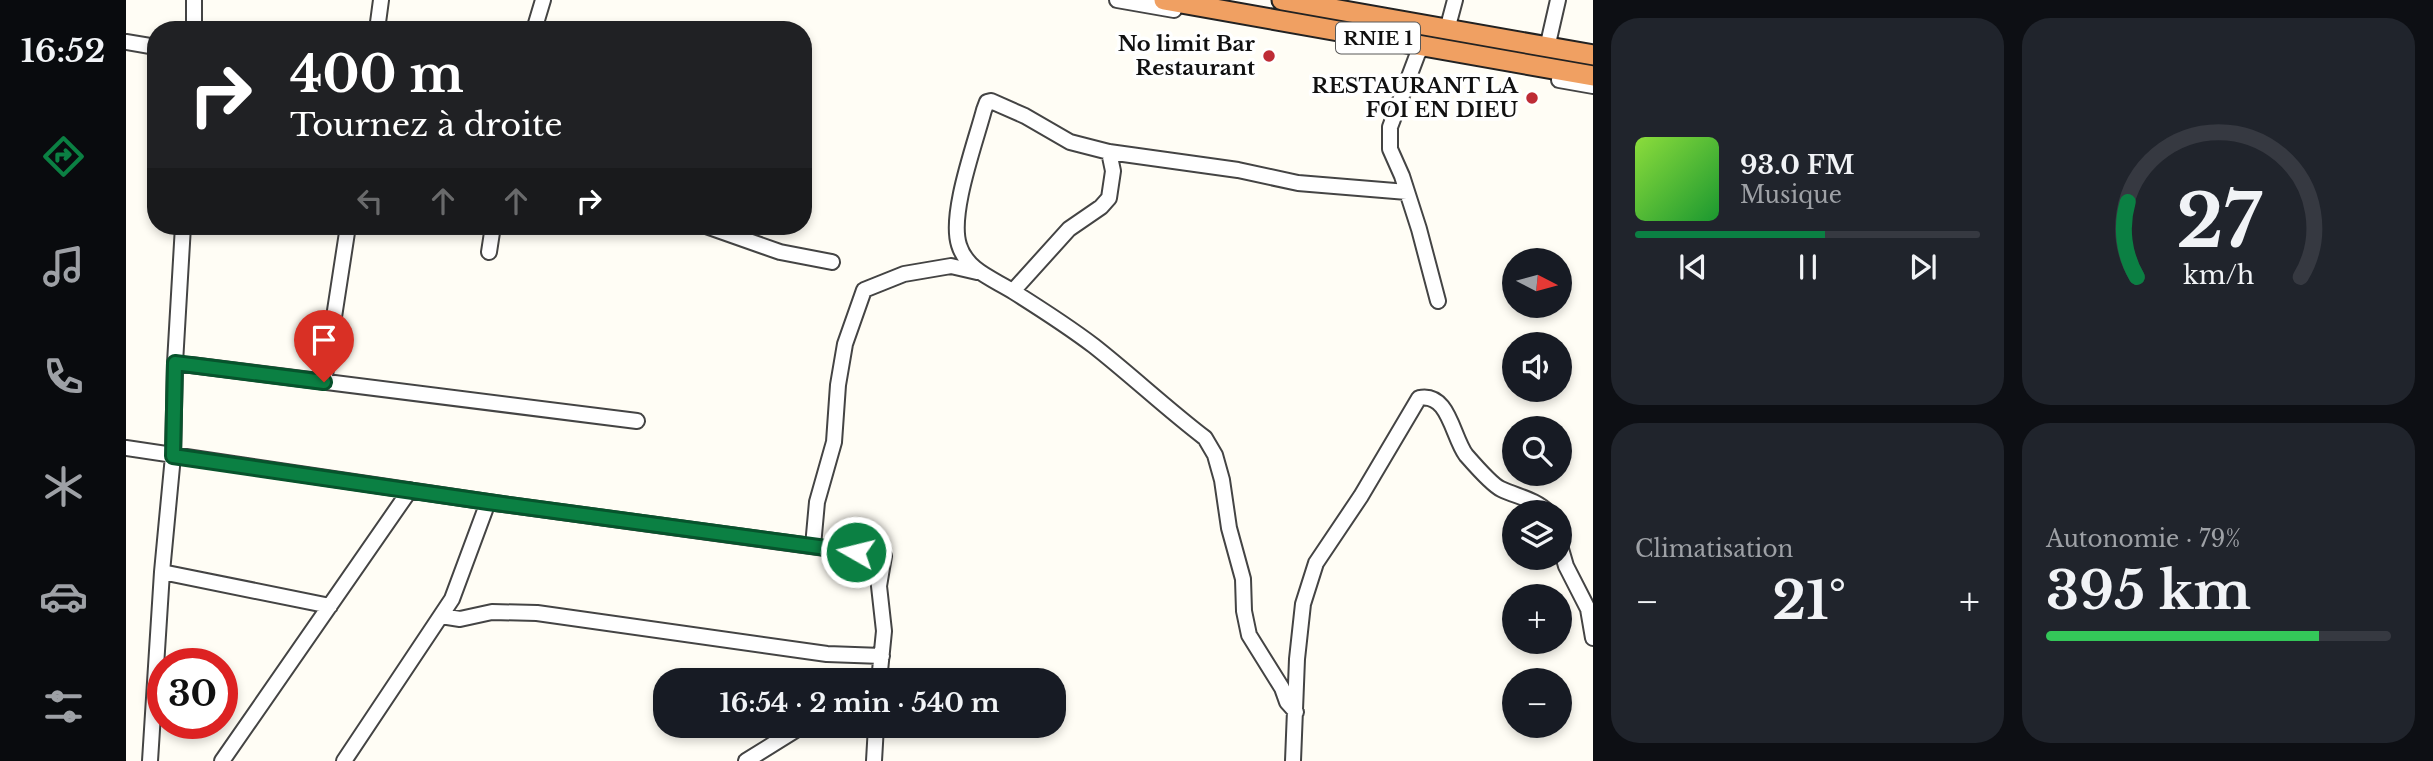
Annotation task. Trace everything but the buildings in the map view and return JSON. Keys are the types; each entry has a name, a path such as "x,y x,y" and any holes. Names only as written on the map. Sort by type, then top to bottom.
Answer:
{"highway":[{"name":"RNIE 1","path":"1164,0 1422,50 1593,76"},
{"name":"RNIE 1","path":"1282,0 1593,55"}],"street":[{"path":"194,0 194,21"},
{"path":"378,21 381,0"},
{"path":"537,21 543,0"},
{"path":"1117,0 1422,50 1593,86"},
{"path":"1447,30 1455,0"},
{"path":"1548,48 1558,0"},
{"path":"126,42 147,46"},
{"path":"1422,50 1390,127 1389,139 1390,149 1408,192 1438,301"},
{"path":"979,272 963,253 956,229 961,197 987,102 992,101 1070,142 1109,152 1238,170 1298,183 1408,192"},
{"path":"1013,291 1069,229 1101,207 1109,198 1113,171 1109,152"},
{"path":"150,761 162,572 173,456 182,235"},
{"path":"324,382 347,235"},
{"path":"489,252 492,235"},
{"path":"733,235 780,251 832,262"},
{"path":"813,546 817,502 834,442 838,385 845,344 864,290 904,274 951,266 979,272 1013,291 1093,345 1205,438 1215,455 1222,480 1229,528 1243,579 1244,611 1249,635 1282,688 1287,702 1296,712"},
{"path":"175,363 637,421"},
{"path":"1293,761 1297,659 1303,604 1316,563 1361,496 1419,398 1429,396 1440,402 1465,453 1499,489 1531,500"},
{"path":"126,448 488,502 884,556 878,586 884,631 880,668"},
{"path":"222,761 410,489"},
{"path":"344,761 453,599 488,502"},
{"path":"1568,570 1588,609 1593,638"},
{"path":"162,572 330,606"},
{"path":"441,616 460,619 492,612 537,613 827,654 882,656"},
{"path":"747,761 783,738"},
{"path":"874,761 875,738"}],"place":[{"name":"No limit Bar Restaurant","path":"1269,56"},
{"name":"RESTAURANT LA FOI EN DIEU","path":"1532,98"}],"route":[{"path":"324,382 175,363 173,456 856,552"}]}
